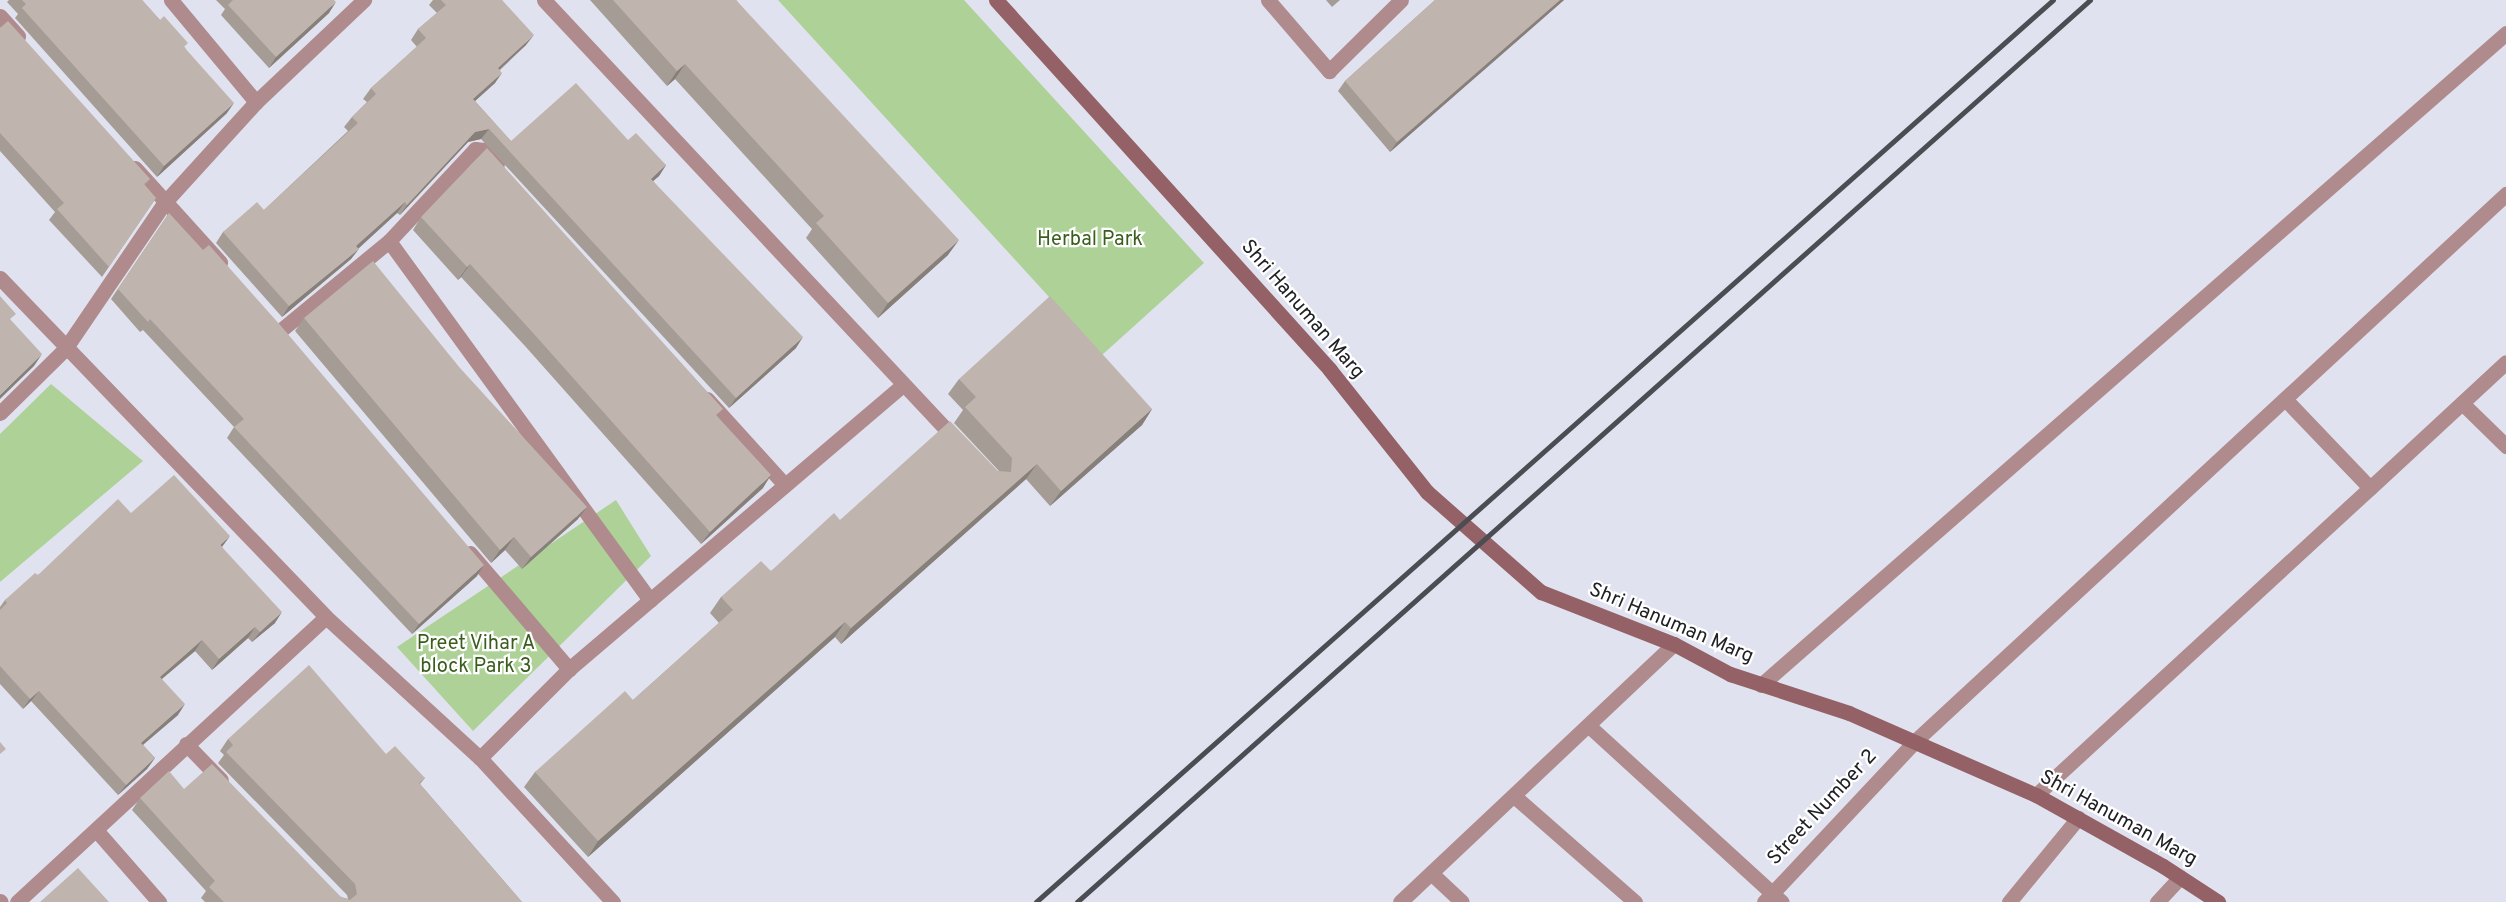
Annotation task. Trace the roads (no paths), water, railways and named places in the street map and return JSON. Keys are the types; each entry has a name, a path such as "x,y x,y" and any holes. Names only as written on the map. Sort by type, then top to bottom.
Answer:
{"street":[{"path":"171,0 256,102"},
{"path":"0,413 65,349 165,202 256,102 364,0"},
{"path":"544,0 969,454"},
{"name":"Shri Hanuman Marg","path":"996,0 1330,370 1427,492 1541,592 1674,644 1730,675 1849,713 2036,795 2180,877 2218,902"},
{"path":"1268,0 1329,71 1401,0"},
{"path":"0,16 32,51"},
{"path":"1761,685 2506,33"},
{"path":"281,330 388,241 475,149 484,150 508,176"},
{"path":"126,158 235,279"},
{"name":"Street Number 2","path":"1773,899 1914,742 2506,194"},
{"path":"388,241 650,600"},
{"path":"0,278 65,349 326,617 480,758 613,902"},
{"path":"2036,795 2506,362"},
{"path":"480,758 569,669 903,385"},
{"path":"698,388 785,485"},
{"path":"2285,399 2370,488"},
{"path":"2462,403 2506,446"},
{"path":"463,544 569,669"},
{"path":"17,902 326,617"},
{"path":"1400,902 1674,644"},
{"path":"1589,726 1773,899"},
{"path":"186,744 234,794"},
{"path":"1514,796 1635,902"},
{"path":"2009,902 2078,819"},
{"path":"96,830 159,902"},
{"path":"1431,873 1462,902"},
{"path":"2157,902 2180,877"}],"railway":[{"path":"1036,902 2053,0"},
{"path":"1077,902 2090,0"}],"park label":[{"name":"Herbal Park","path":"1090,240"},
{"name":"Preet Vihar A block Park 3","path":"476,656"}]}
